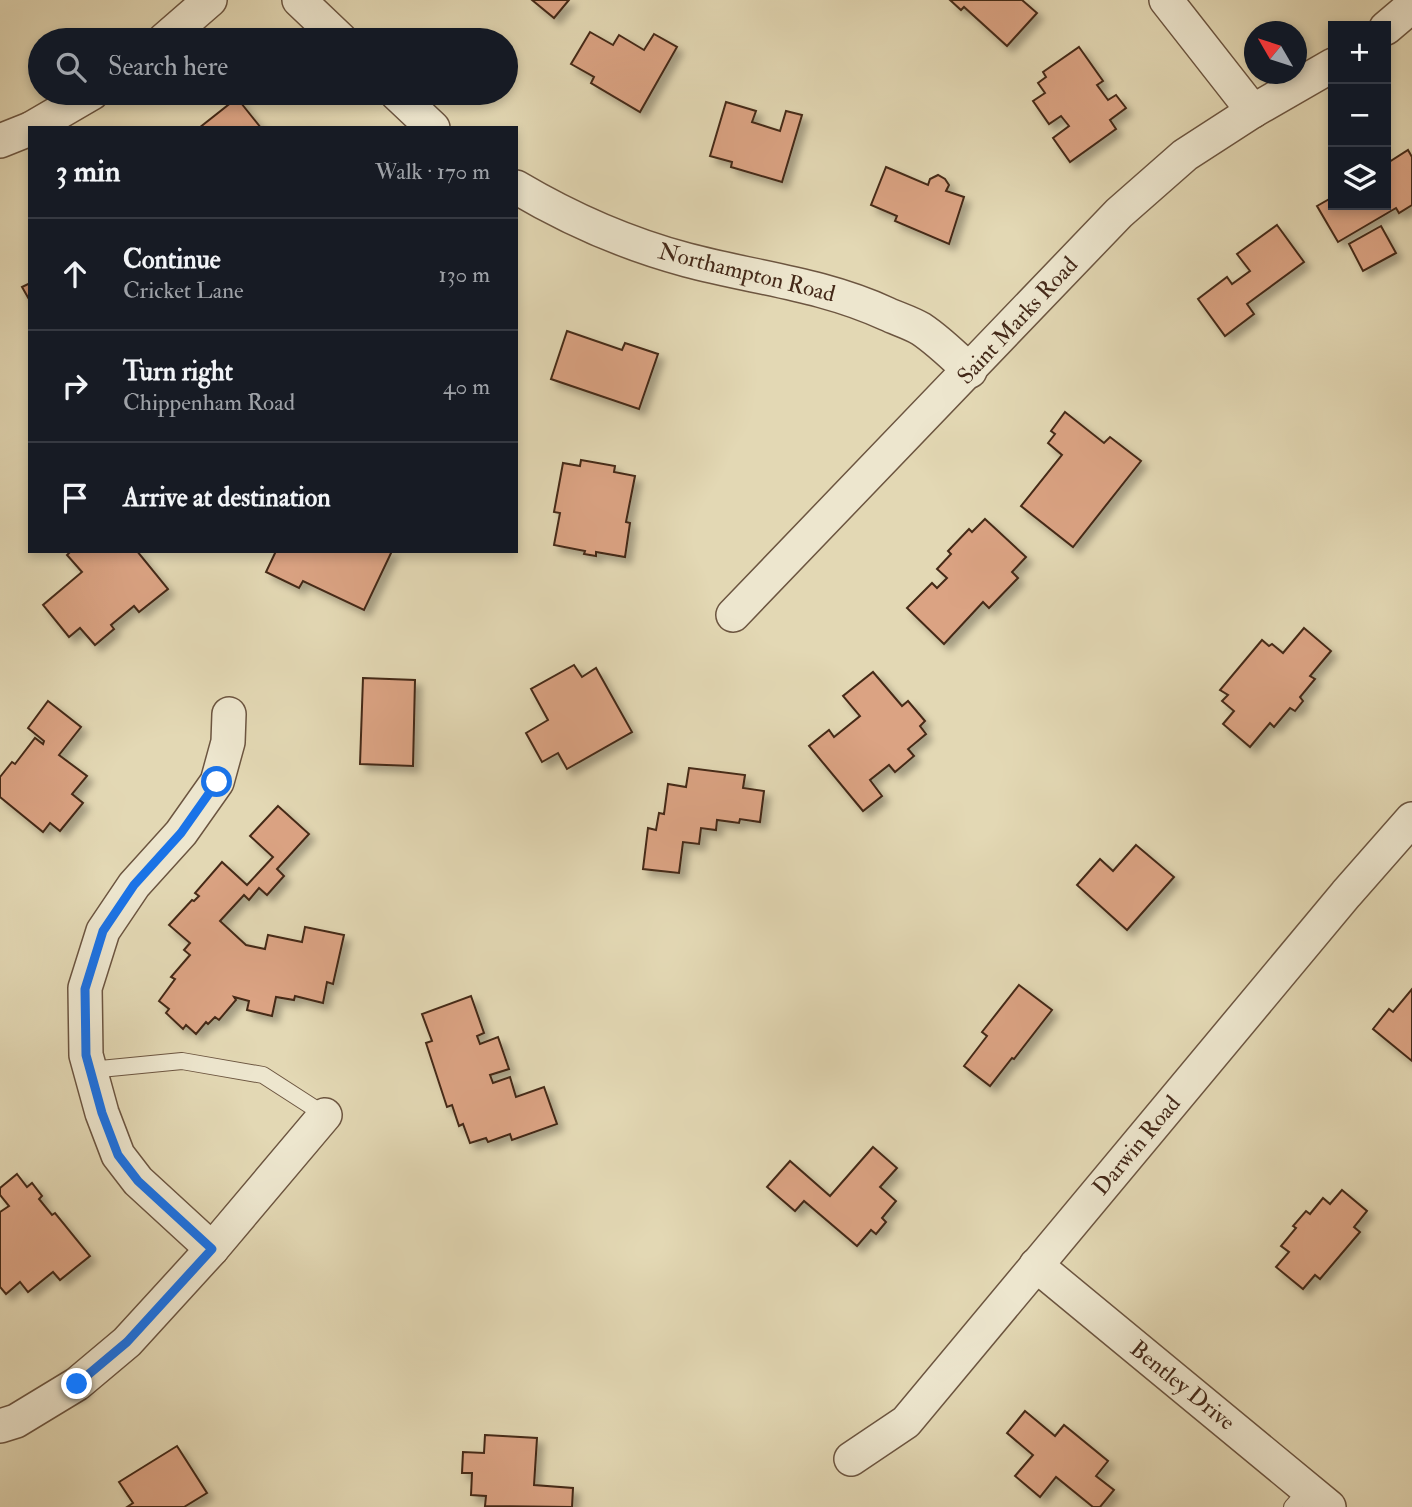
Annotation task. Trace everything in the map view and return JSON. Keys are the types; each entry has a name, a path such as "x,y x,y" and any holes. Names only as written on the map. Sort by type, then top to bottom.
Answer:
{"street":[{"path":"178,28 210,0"},
{"path":"299,0 328,28"},
{"path":"1166,0 1253,111"},
{"path":"1391,24 1412,6"},
{"name":"Saint Marks Road","path":"733,615 1119,213 1185,155 1253,111 1328,68"},
{"path":"34,126 71,105"},
{"path":"409,105 431,126"},
{"path":"0,141 28,129"},
{"name":"Northampton Road","path":"518,188 570,216 631,242 688,260 815,288 870,306 919,328 946,348 970,371"},
{"path":"212,1249 138,1181 118,1155 102,1113 86,1055 85,989 103,931 134,885 181,833 217,782 228,742 229,714"},
{"name":"Darwin Road","path":"851,1459 906,1422 1346,894 1412,819"},
{"path":"0,1426 16,1421 77,1384 117,1350 212,1249 325,1115"},
{"name":"Bentley Drive","path":"1036,1265 1310,1501"}],"lane":[{"path":"90,1070 182,1061 263,1075 325,1115"}],"building":[{"path":"532,0 569,0 554,18"},
{"path":"950,0 1022,0 1037,13 1007,46 964,7 961,10"},
{"path":"590,32 613,45 619,35 644,50 654,34 677,47 640,112 591,83 594,77 571,64"},
{"path":"1079,47 1103,81 1097,85 1108,100 1116,95 1126,108 1110,120 1116,129 1070,162 1053,138 1069,126 1061,116 1049,124 1033,101 1045,93 1038,83 1046,77 1043,72"},
{"path":"726,102 756,111 752,122 780,131 786,111 802,115 782,182 731,167 732,162 710,156"},
{"path":"228,105 243,105 259,126 202,126"},
{"path":"1408,150 1412,157 1412,205 1399,213 1396,208 1338,242 1317,206 1328,200 1328,210 1391,210 1391,161"},
{"path":"886,167 928,185 930,179 938,175 949,185 946,191 964,197 949,244 895,221 897,216 871,205"},
{"path":"1277,225 1304,262 1247,304 1254,314 1225,336 1198,299 1227,277 1232,284 1250,271 1237,254"},
{"path":"1381,226 1396,253 1363,271 1349,244"},
{"path":"28,284 28,298 22,287"},
{"path":"567,331 622,350 625,343 658,354 639,409 551,379"},
{"path":"1065,412 1104,443 1110,437 1141,461 1073,547 1021,506 1062,455 1048,443 1055,434 1051,431"},
{"path":"581,460 615,466 614,472 635,476 626,522 630,523 625,557 596,552 596,556 584,554 585,551 554,545 560,513 554,512 563,463 580,466"},
{"path":"985,519 1026,557 1012,572 1018,578 989,608 983,602 944,644 907,608 932,583 937,588 947,578 937,569 951,554 948,551 969,529 972,532"},
{"path":"139,553 168,589 139,612 134,606 111,625 114,629 95,645 80,628 69,637 43,605 82,572 67,555"},
{"path":"275,553 391,553 364,610 303,581 299,588 266,572"},
{"path":"1304,628 1331,651 1310,676 1315,679 1300,697 1303,701 1295,711 1290,708 1274,727 1270,723 1250,747 1223,724 1234,711 1222,701 1228,695 1220,690 1262,640 1283,653"},
{"path":"574,665 582,677 596,668 632,732 567,769 558,753 542,762 526,733 548,720 531,689"},
{"path":"873,672 902,706 908,701 925,721 920,726 926,734 908,749 914,756 895,772 889,765 870,780 882,796 863,811 809,746 829,730 834,737 860,716 843,696"},
{"path":"363,678 415,680 413,766 360,764"},
{"path":"48,701 81,727 59,755 87,776 72,794 83,803 60,831 50,823 43,832 0,797 0,777 12,762 15,764 35,738 43,744 44,741 28,728"},
{"path":"689,768 745,775 743,788 764,791 760,822 717,820 716,830 701,828 699,844 683,842 679,873 643,869 648,828 656,830 659,813 664,814 668,784 686,787"},
{"path":"278,806 309,834 277,869 284,876 267,895 259,888 249,900 244,895 220,921 246,945 265,949 268,935 302,942 305,927 344,935 333,984 327,982 323,1003 295,996 294,1000 276,997 272,1016 247,1010 249,1001 234,997 236,1000 219,1020 215,1017 208,1024 206,1022 196,1034 186,1025 183,1029 166,1013 169,1009 159,1001 175,979 171,977 190,955 184,950 190,943 169,925 199,896 195,893 222,862 247,885 273,857 250,836"},
{"path":"1136,845 1174,877 1127,930 1077,885 1100,859 1113,871"},
{"path":"1019,985 1052,1010 990,1086 964,1066 987,1036 982,1032"},
{"path":"1412,989 1412,1061 1373,1029 1389,1009 1393,1012"},
{"path":"471,996 484,1033 477,1036 480,1044 498,1037 509,1069 490,1075 493,1083 510,1077 516,1097 544,1087 557,1124 512,1140 510,1134 488,1142 486,1138 470,1143 463,1124 459,1126 452,1105 447,1107 426,1043 432,1041 422,1014"},
{"path":"873,1147 897,1168 880,1187 896,1201 882,1218 886,1222 876,1234 871,1230 857,1246 804,1201 795,1211 767,1187 790,1161 830,1196"},
{"path":"17,1174 27,1187 32,1183 42,1196 39,1199 52,1215 55,1213 90,1256 60,1280 53,1272 28,1292 20,1282 6,1294 0,1287 0,1212 9,1206 0,1195 0,1188"},
{"path":"1342,1190 1367,1211 1354,1227 1360,1232 1320,1279 1315,1275 1303,1289 1276,1267 1289,1252 1281,1246 1306,1211 1310,1214 1323,1198 1330,1204"},
{"path":"1025,1411 1055,1436 1064,1425 1108,1461 1096,1476 1114,1490 1100,1507 1093,1507 1056,1477 1040,1497 1015,1476 1033,1455 1007,1433"},
{"path":"485,1435 537,1438 534,1485 573,1488 572,1507 485,1506 486,1496 471,1495 472,1473 462,1473 463,1452 484,1453"},
{"path":"177,1446 207,1493 184,1507 127,1507 133,1503 119,1482"}],"route":[{"path":"77,1384 127,1342 212,1249 138,1181 118,1155 102,1113 86,1055 85,989 103,931 134,885 181,833 217,782"}]}
